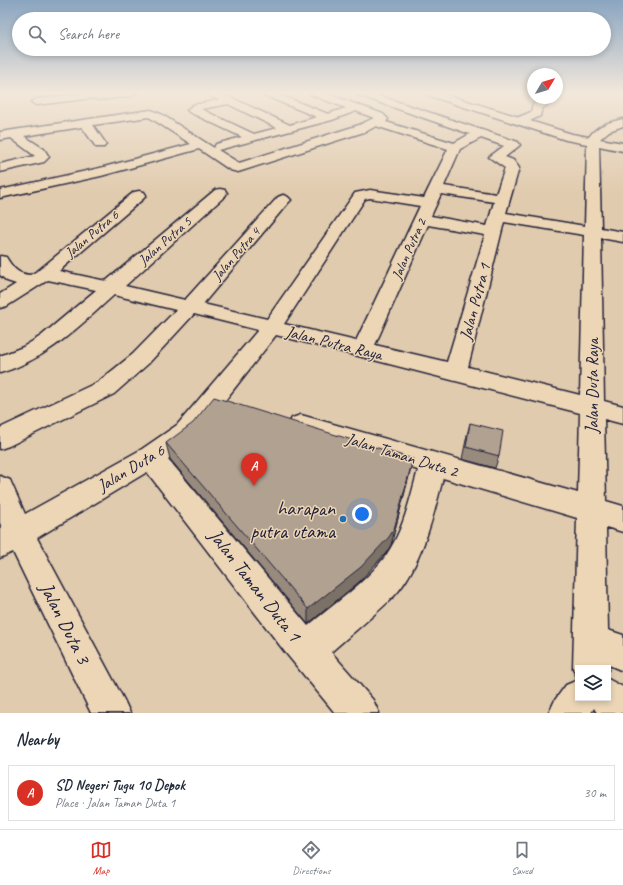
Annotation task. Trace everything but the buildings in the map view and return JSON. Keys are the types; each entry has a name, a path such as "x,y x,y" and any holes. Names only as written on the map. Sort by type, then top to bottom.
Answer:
{"street":[{"path":"0,168 42,157 39,152 6,134 16,126"},
{"path":"88,126 100,144"},
{"path":"173,126 238,168 351,126"},
{"path":"228,126 253,138"},
{"path":"283,126 287,128"},
{"path":"220,147 294,126"},
{"path":"397,126 455,147 480,133"},
{"path":"460,126 480,133"},
{"path":"536,126 570,137 623,147"},
{"path":"593,142 598,132 612,126"},
{"name":"Jalan Putra 1","path":"455,372 502,199 512,168 496,157 514,145 480,133"},
{"name":"Jalan Duta Raya","path":"591,655 593,142"},
{"path":"0,194 52,184 114,169 201,145"},
{"name":"Jalan Putra 2","path":"362,350 455,147"},
{"name":"Jalan Putra 5","path":"0,365 31,352 49,341 220,194"},
{"name":"Jalan Duta 6","path":"10,539 151,457 171,444 225,402 271,328 360,196 370,194 430,204"},
{"name":"Jalan Putra 6","path":"0,302 39,277 139,195"},
{"path":"430,204 502,199"},
{"name":"Jalan Putra 4","path":"0,439 106,388 120,379 189,308 283,200"},
{"path":"430,204 496,224 592,232 623,237"},
{"name":"Jalan Putra Raya","path":"0,261 10,276 16,279 39,277 111,288 455,372 623,415"},
{"name":"Jalan Taman Duta 2","path":"282,419 623,519"},
{"name":"Jalan Taman Duta 1","path":"151,457 306,650 360,713"},
{"path":"306,650 384,583 399,563 416,527 433,464"},
{"name":"Jalan Duta 3","path":"0,488 10,539 111,713"},
{"path":"591,655 623,653"},
{"path":"568,713 577,701"},
{"path":"611,701 623,712"}],"place":[{"name":"SD Negeri Tugu 10 Depok","path":"254,486"},
{"name":"harapan putra utama","path":"343,519"}]}
